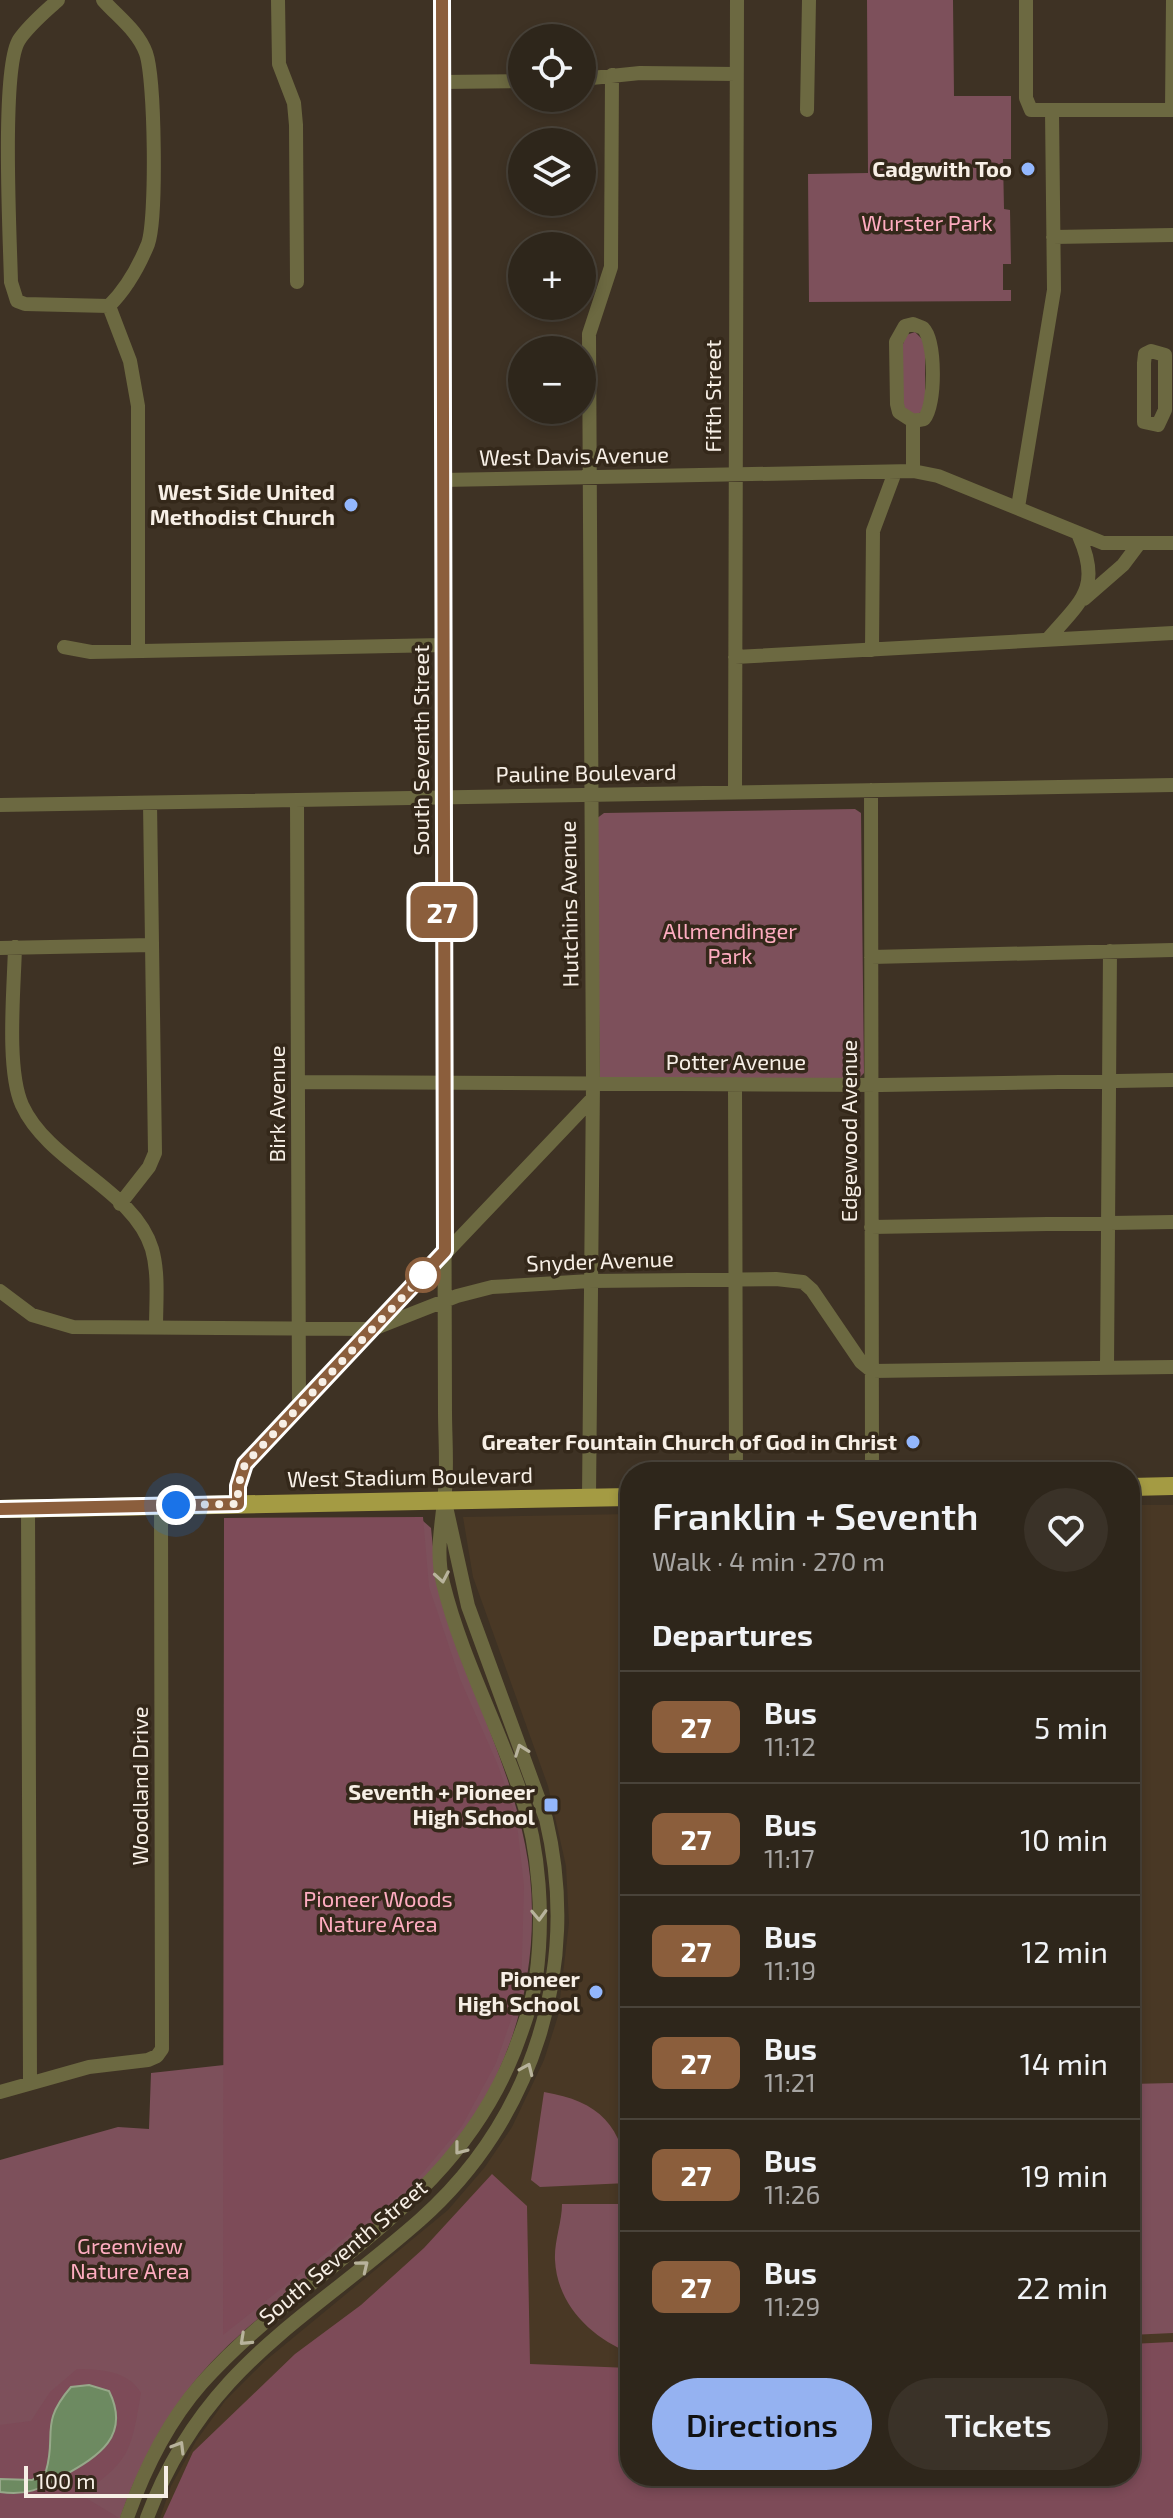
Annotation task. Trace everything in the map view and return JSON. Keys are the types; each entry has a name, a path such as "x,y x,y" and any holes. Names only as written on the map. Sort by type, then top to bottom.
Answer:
{"main road":[{"path":"1140,1487 1173,1486"},
{"name":"West Stadium Boulevard","path":"0,1509 620,1497"}],"street":[{"path":"56,0 15,49 5,107 11,282 17,301 25,304 109,306 121,294 148,242 153,212 152,116 146,54 136,34 103,0"},
{"path":"278,0 279,64 294,103 296,125 297,282"},
{"name":"South Seventh Street","path":"147,2518 182,2443 229,2379 266,2344 421,2219 470,2168 509,2108 541,2038 558,1948 553,1848 546,1819 468,1606 445,1500 441,0"},
{"name":"Fifth Street","path":"735,792 737,0"},
{"path":"807,110 809,0"},
{"path":"1026,0 1026,106 1031,110 1052,111 1172,110 1173,0"},
{"path":"596,77 736,74"},
{"name":"Hutchins Avenue","path":"589,1497 593,1083 589,795 589,334 611,267 612,75"},
{"path":"442,82 508,81"},
{"path":"1018,507 1052,310 1052,111"},
{"path":"1053,237 1173,235"},
{"path":"109,306 130,361 138,406 138,651"},
{"path":"913,324 923,328 932,343 932,403 924,419 913,421 899,412 897,404 896,342 905,326 913,324"},
{"path":"1151,351 1165,355 1170,389 1162,421 1150,425 1144,422 1145,354 1151,351"},
{"path":"913,421 913,471"},
{"name":"West Davis Avenue","path":"442,480 913,471 938,476 1018,507 1079,536 1113,545 1173,543"},
{"path":"872,650 873,531 895,472"},
{"path":"1079,536 1090,565 1084,599"},
{"path":"1048,639 1084,599 1123,565 1138,545"},
{"path":"735,657 1173,633"},
{"path":"64,647 91,652 443,645"},
{"name":"Pauline Boulevard","path":"0,805 1173,785"},
{"name":"Edgewood Avenue","path":"871,790 872,1462"},
{"name":"Birk Avenue","path":"297,800 299,1407"},
{"path":"120,1204 149,1167 155,1153 150,803"},
{"path":"152,945 7,948 14,1076 21,1104 50,1145 120,1204 151,1245 156,1268 156,1328"},
{"path":"871,957 1173,950"},
{"path":"1107,1368 1110,951"},
{"name":"Potter Avenue","path":"299,1082 871,1084 1173,1080"},
{"path":"735,1084 736,1462"},
{"path":"238,1504 238,1486 245,1464 592,1099"},
{"path":"871,1227 1173,1222"},
{"name":"Snyder Avenue","path":"0,1291 32,1315 73,1327 373,1329 445,1301 492,1287 590,1281 736,1279 803,1282 822,1300 861,1362 872,1371"},
{"path":"872,1371 1173,1367"},
{"name":"South Seventh Street","path":"127,2518 163,2436 200,2386 244,2340 416,2198 454,2157 490,2103 527,2017 536,1981 539,1919 530,1827 522,1795 473,1672 442,1580 438,1532 445,1500"},
{"name":"Woodland Drive","path":"30,2082 89,2067 148,2060 157,2056 163,2039 161,1505"},
{"path":"0,2092 30,2082 28,1508"}],"shaded area":[{"name":"Pioneer High School","path":"1140,1505 1173,1505 1173,2518 160,2518 171,2486 196,2441 225,2401 265,2361 448,2210 485,2167 512,2127 544,2060 558,2016 569,1923 566,1866 548,1786 473,1577 463,1517 620,1514 620,2486 1140,2486"},
{"path":"89,2385 109,2391 115,2407 114,2432 108,2443 88,2461 40,2488 18,2493 0,2492 0,2479 32,2480 46,2471 55,2411 71,2387"}],"green space":[{"name":"Wurster Park","path":"867,0 953,0 954,96 1011,96 1011,159 1003,159 1004,209 1010,210 1011,264 1003,264 1003,290 1011,290 1011,301 809,302 808,174 868,173"},
{"path":"915,332 925,342 925,403 922,412 914,415 903,407 903,344 906,335"},
{"name":"Allmendinger Park","path":"855,809 861,813 864,1073 858,1079 600,1077 596,819 604,813"},
{"name":"Pioneer Woods Nature Area","path":"423,1517 429,1587 460,1679 497,1763 516,1816 524,1886 521,1991 496,2063 462,2126 415,2182 223,2335 224,1518"},
{"name":"Pioneer Woods Nature Area","path":"224,1518 422,1520 431,1528 438,1577 451,1625 503,1765 518,1813 528,1861 531,1945 520,2012 510,2044 482,2105 443,2161 398,2206 245,2330 200,2375 157,2436 120,2518 0,2518 0,2160 118,2127 149,2129 151,2073 224,2065"},
{"path":"1173,2083 1173,2333 1140,2335 1140,2084"},
{"path":"544,2092 580,2102 594,2110 605,2120 620,2144 620,2183 540,2187 531,2180"},
{"path":"492,2174 527,2206 530,2364 620,2368 620,2486 1140,2486 1140,2344 1173,2342 1173,2518 163,2518 193,2452 295,2354 361,2305 424,2248"},
{"path":"562,2204 620,2204 620,2349 590,2329 562,2291 555,2260"},
{"path":"77,2369 122,2376 141,2393 126,2453 110,2472 81,2495 119,2518 0,2518 0,2492 32,2490 60,2477 47,2441 50,2458 46,2471 32,2480 0,2479 0,2425 31,2421 50,2392"}],"bus line":[{"name":"27","path":"0,1509 238,1504 238,1486 245,1464 445,1251 442,0"}],"place":[{"name":"Cadgwith Too","path":"1028,169"},
{"name":"West Side United Methodist Church","path":"351,505"},
{"name":"Greater Fountain Church of God in Christ","path":"913,1442"},
{"name":"Seventh + Pioneer High School","path":"551,1805"},
{"name":"Pioneer High School","path":"596,1992"}],"route":[{"path":"176,1505 238,1504 238,1486 245,1464 432,1266 423,1275"}],"park label":[{"name":"Greenview Nature Area","path":"130,2258"}]}
